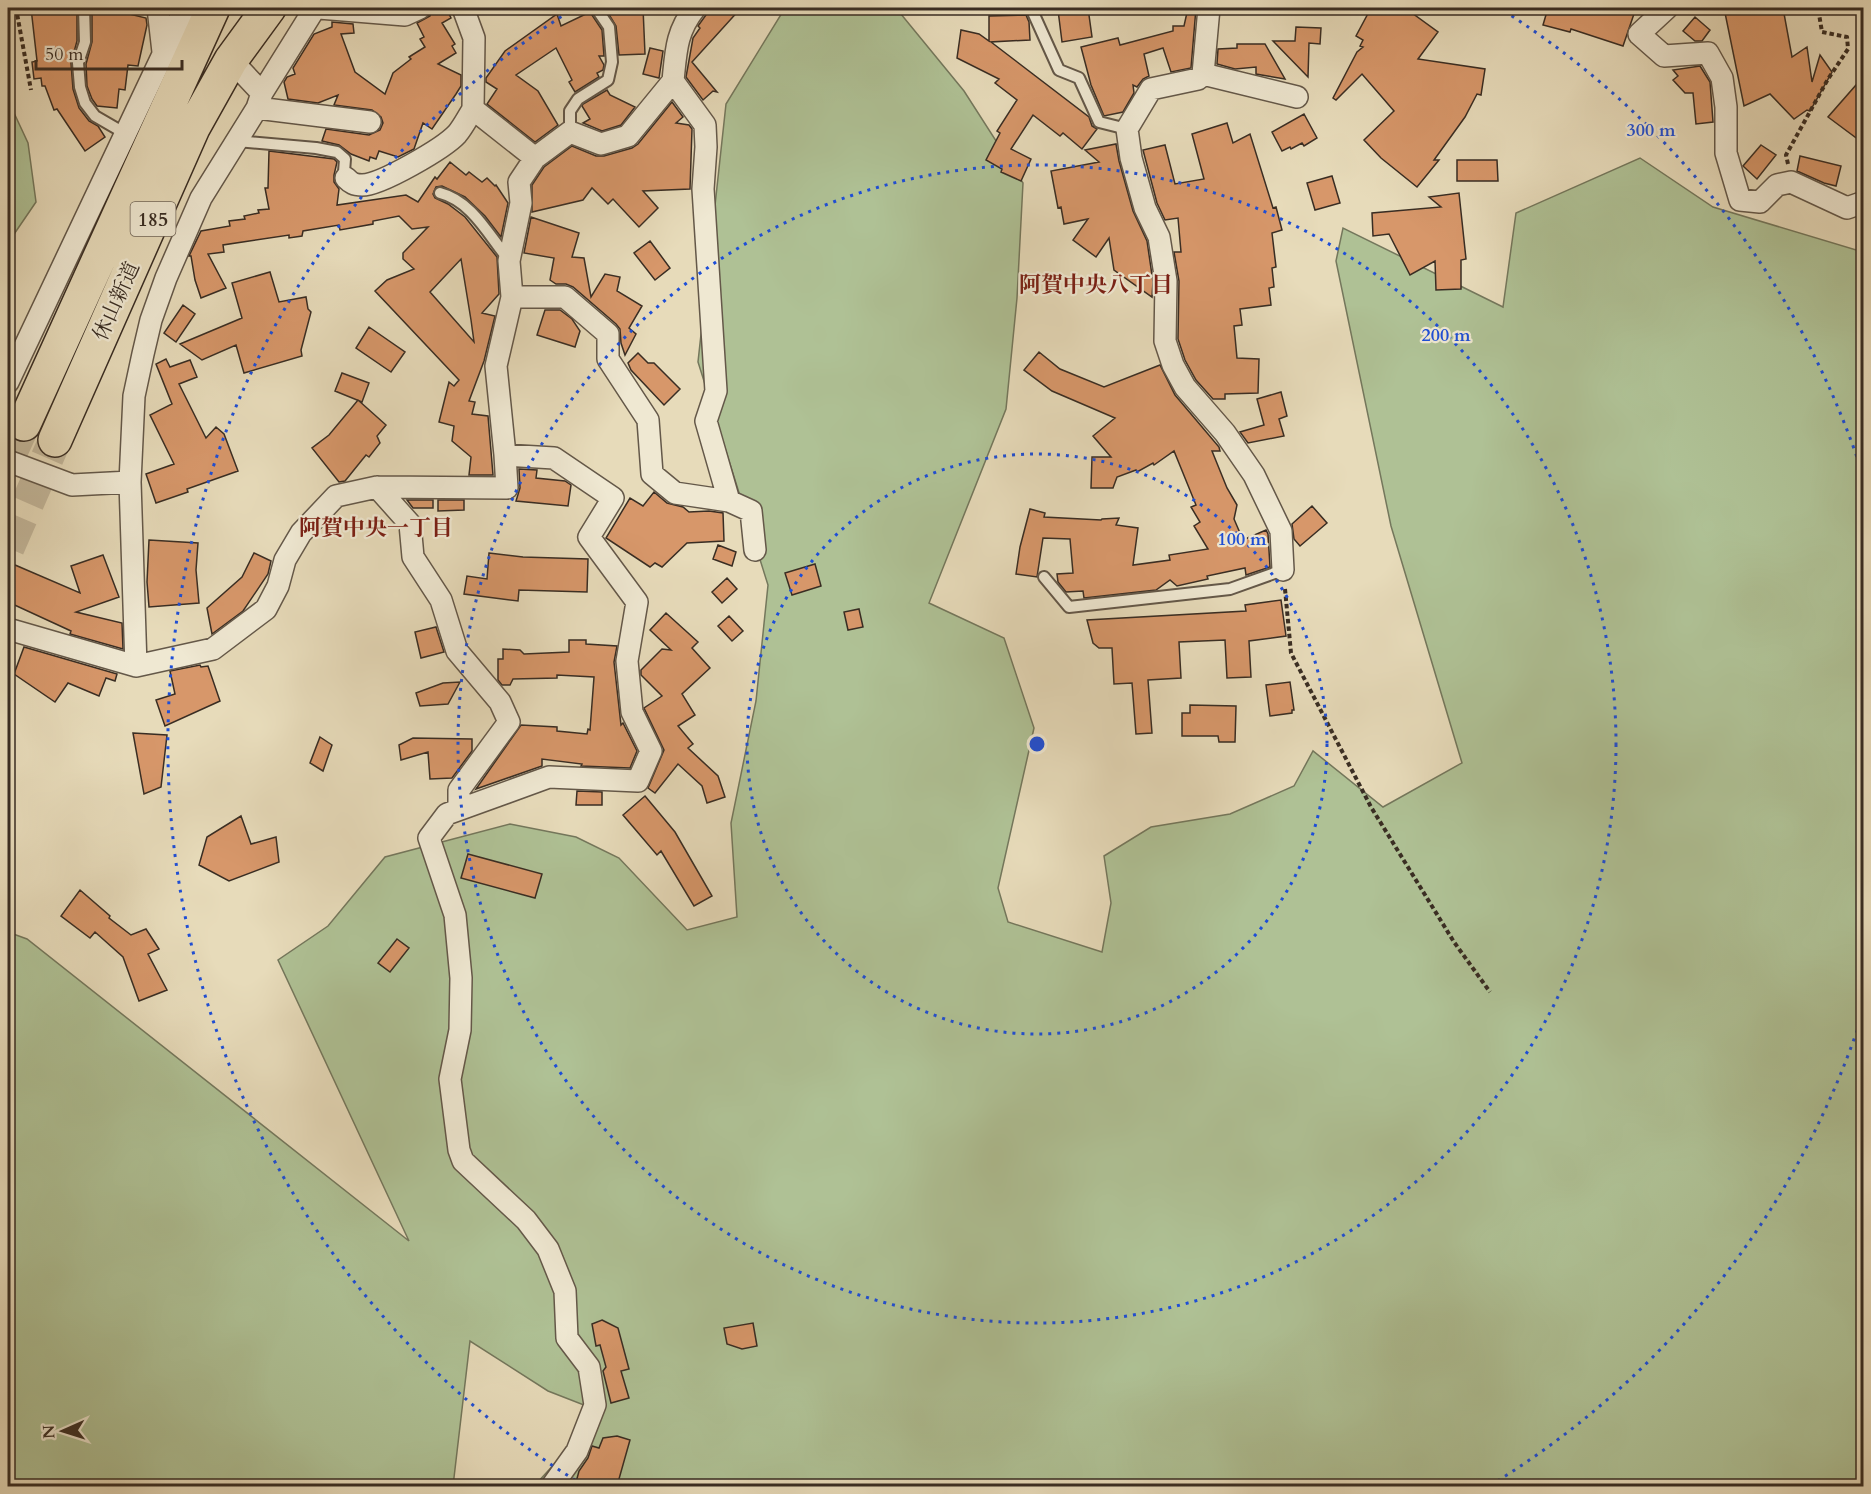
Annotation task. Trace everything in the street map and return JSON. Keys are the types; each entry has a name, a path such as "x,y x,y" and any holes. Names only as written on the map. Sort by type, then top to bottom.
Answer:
{"highway":[{"name":"休山新道","path":"24,424 213,8"},
{"name":"休山新道","path":"55,440 193,128 231,60 269,8"}],"street":[{"path":"8,382 185,8"},
{"path":"136,666 130,482 134,396 151,320 166,278 201,198 317,8 405,15 420,8"},
{"path":"346,178 353,185 365,186 402,170 457,134 472,110 474,38 463,8"},
{"path":"8,629 136,666 213,649 266,609 278,586 285,560 301,532 336,496 377,487 507,488 496,366 512,297 509,261 520,203 519,182 535,158 570,132 601,144 628,136 673,81 677,41 685,21 695,8"},
{"path":"1209,8 1203,74 1198,80 1151,89 1127,129 1131,158 1142,198 1159,237 1166,281 1165,341 1173,365 1185,387 1225,433 1254,475 1281,531 1283,570"},
{"path":"1667,8 1639,34 1664,56 1708,53 1722,78 1726,107 1726,153 1740,200 1760,202 1777,185 1791,182 1847,208 1863,202"},
{"path":"159,13 163,52"},
{"path":"231,60 260,101 370,122"},
{"path":"1203,74 1297,97"},
{"path":"673,81 705,125 704,189 716,391 706,421 729,501"},
{"path":"472,110 535,158"},
{"path":"512,297 565,297 608,334 609,359 648,420 652,474 675,493 729,501 751,511 755,550"},
{"path":"505,455 554,458 613,498 589,537 637,602 627,661 632,712 651,751 638,781 549,777 447,814 429,838 455,915 461,978 460,1030 450,1079 459,1150 463,1161 526,1220 548,1249 565,1291 567,1338 589,1367 595,1394 596,1405 577,1451 552,1486"},
{"path":"8,461 72,485 130,482"},
{"path":"377,487 410,524 413,557 441,600 457,651 500,702 510,722 459,790 459,809"}],"lane":[{"path":"84,8 85,42 78,63 80,87 85,103 95,116 126,134"},
{"path":"570,132 570,111 578,99 608,80 612,62 609,27 596,8"},
{"path":"1031,8 1059,70 1079,78 1099,122 1127,129"},
{"path":"237,141 337,152 345,159 346,178"},
{"path":"440,193 453,196 462,202 509,261"},
{"path":"1044,578 1069,607 1230,588 1283,570"}],"path":[{"path":"8,8 16,8 31,90"},
{"path":"111,8 159,13"},
{"path":"1791,182 1786,155 1828,79 1848,49 1847,37 1822,32 1818,8"},
{"path":"1283,570 1291,653 1371,807 1454,942 1490,992"}],"green space":[{"path":"785,8 896,8 964,91 1023,183 1017,298 1006,409 929,603 1004,638 1034,728 998,888 1008,922 1102,952 1111,903 1104,856 1151,827 1230,814 1294,786 1313,751 1383,807 1462,763 1391,526 1336,261 1343,228 1503,307 1516,213 1640,158 1713,207 1863,252 1863,1486 536,1486 602,1412 548,1391 470,1341 453,1486 8,1486 8,932 27,939 409,1241 278,960 328,926 385,857 510,824 576,837 619,858 687,930 737,917 731,823 756,701 768,585 698,362 726,104"},
{"path":"8,100 28,143 36,202 8,243"}],"building":[{"path":"31,8 77,8 77,41 71,63 73,89 79,108 89,121 98,126 105,137 85,151 57,109 54,110 45,86 42,86 41,78 34,79 32,62 37,61"},
{"path":"92,8 126,8 125,13 146,18 147,25 138,66 128,65 125,90 119,89 117,108 97,106 87,86 86,64 92,42"},
{"path":"432,8 446,8 451,18 442,23 455,44 452,46 456,53 438,64 461,75 461,86 432,129 423,123 414,149 398,157 379,151 376,159 370,157 369,161 351,154 339,145 322,141 326,129 369,135 380,130 383,123 381,117 372,110 334,105 338,95 318,103 288,99 284,82 287,77 295,74 293,68 314,34 332,27 332,22 353,24 354,33 341,34 355,72 385,94 393,73 411,59 409,57 425,47 420,39 424,37 417,23 430,16"},
{"path":"605,8 643,8 645,54 619,55 616,26"},
{"path":"707,8 741,8 692,62 717,92 713,91 703,100 686,77 693,38 700,28 698,26 706,15"},
{"path":"1088,8 1092,37 1062,42 1058,10"},
{"path":"1188,8 1196,8 1191,68 1171,72 1163,48 1144,54 1149,76 1143,79 1137,87 1133,85 1134,93 1123,112 1104,116 1091,85 1081,47 1118,38 1120,45 1173,31 1173,26 1184,26"},
{"path":"1371,8 1405,8 1438,32 1418,59 1485,69 1481,95 1477,94 1465,117 1434,160 1439,160 1417,187 1381,158 1364,140 1394,111 1362,74 1336,100 1333,98 1357,52 1363,47 1360,46 1363,40 1356,36"},
{"path":"1548,8 1636,8 1623,46 1571,29 1570,32 1543,25"},
{"path":"1724,8 1783,8 1792,57 1807,47 1812,82 1820,55 1832,72 1810,111 1807,110 1794,119 1770,94 1744,106"},
{"path":"590,12 602,30 604,56 599,56 604,65 603,70 597,73 599,77 575,92 569,82 572,80 556,48 516,75 538,91 558,125 535,142 487,104 497,89 486,82 486,78 505,51 557,14 561,26"},
{"path":"1026,15 1029,22 1030,40 991,42 1089,117 1092,126 1097,129 1082,149 1063,133 1060,136 1033,115 1011,149 1031,159 1021,181 1001,172 1002,169 986,160 1000,133 997,131 1017,100 995,83 999,79 957,58 961,30 979,34 989,41 989,16"},
{"path":"1695,17 1710,30 1702,41 1695,41 1683,31"},
{"path":"1296,27 1321,28 1320,44 1309,43 1308,77 1273,41 1295,41"},
{"path":"1237,44 1265,44 1285,79 1256,74 1256,67 1235,69 1217,64 1218,49 1237,48"},
{"path":"650,48 663,51 659,78 643,74"},
{"path":"1700,66 1710,82 1713,122 1696,124 1693,93 1685,93 1673,80 1678,76 1673,70"},
{"path":"1863,77 1863,143 1828,117"},
{"path":"607,90 610,95 635,107 621,125 602,131 583,123 590,119 582,106"},
{"path":"672,102 683,117 676,123 689,125 692,129 690,189 643,191 658,208 639,227 613,199 608,204 592,188 583,200 532,212 532,185 544,167 572,146 596,156 632,148 638,144"},
{"path":"1304,114 1317,138 1304,146 1302,143 1282,151 1272,132"},
{"path":"1227,123 1233,143 1250,134 1282,230 1272,233 1276,267 1272,268 1274,287 1269,288 1271,305 1240,309 1242,325 1234,326 1237,358 1259,359 1258,393 1225,394 1225,399 1213,399 1196,380 1185,360 1178,339 1179,281 1174,252 1181,252 1178,218 1165,220 1157,203 1143,150 1165,145 1175,184 1204,179 1192,134"},
{"path":"1116,144 1133,211 1147,241 1153,282 1152,297 1114,270 1109,238 1096,257 1073,240 1088,219 1064,224 1061,207 1058,208 1051,171 1099,162 1085,150"},
{"path":"1761,145 1776,155 1757,179 1743,166"},
{"path":"269,151 334,159 337,162 334,182 339,189 337,205 406,195 418,202 435,177 437,179 450,162 466,175 469,172 482,182 487,178 496,185 508,203 501,237 485,216 465,197 442,186 436,187 433,194 435,198 448,204 465,217 497,257 499,294 482,313 495,316 484,361 469,401 475,402 472,414 488,416 493,475 469,475 471,457 452,441 454,426 439,422 449,382 454,386 459,380 375,291 387,280 414,269 403,259 403,253 428,227 412,229 399,216 340,230 339,225 303,231 302,236 289,238 289,235 223,245 224,252 208,254 226,288 201,298 191,256 189,256 201,231 230,226 229,221 245,219 244,216 259,213 258,210 269,209 265,188 268,188","holes":["461,259 474,342 430,292"]},
{"path":"1800,156 1841,166 1836,186 1797,171"},
{"path":"1457,160 1497,160 1498,181 1457,181"},
{"path":"1332,176 1340,203 1315,210 1307,183"},
{"path":"1459,193 1466,259 1461,260 1461,289 1436,290 1435,261 1410,275 1389,234 1373,236 1372,213 1441,207 1429,197"},
{"path":"531,217 579,233 572,257 584,258 591,297 605,274 620,277 617,291 642,306 629,328 636,334 625,355 620,329 616,324 573,287 556,284 550,280 554,258 524,253"},
{"path":"650,241 670,268 655,280 634,253"},
{"path":"270,272 279,302 306,297 308,309 311,312 301,350 302,356 244,373 236,345 202,360 180,344 242,318 232,283"},
{"path":"183,305 195,314 176,342 164,333"},
{"path":"545,310 560,310 572,319 580,331 575,347 537,335"},
{"path":"369,327 405,352 391,372 356,348"},
{"path":"1039,352 1060,369 1104,387 1160,365 1175,395 1219,447 1220,451 1212,451 1227,488 1237,505 1234,519 1243,540 1266,530 1270,567 1246,575 1245,568 1207,576 1208,579 1177,586 1170,580 1156,590 1084,598 1083,591 1066,592 1058,582 1057,574 1073,573 1070,539 1043,538 1037,577 1016,574 1030,509 1045,513 1044,517 1101,520 1119,518 1116,525 1138,528 1133,565 1170,560 1169,555 1208,549 1194,526 1200,522 1191,507 1196,505 1174,451 1154,465 1153,463 1137,472 1136,470 1117,477 1113,488 1091,488 1092,457 1111,457 1093,436 1115,418 1052,391 1024,370"},
{"path":"638,353 648,363 654,363 680,389 664,405 631,370 628,363"},
{"path":"166,359 170,367 190,360 197,377 179,384 206,438 216,427 224,434 238,471 156,503 146,474 174,464 150,415 172,404 156,364"},
{"path":"342,373 369,383 362,402 335,391"},
{"path":"1281,392 1287,416 1279,419 1284,436 1248,443 1240,432 1264,425 1257,399"},
{"path":"358,400 386,425 377,436 380,443 369,457 366,455 345,481 339,482 312,448 329,435"},
{"path":"519,469 537,470 536,478 565,481 571,485 568,506 516,501 520,488"},
{"path":"654,492 667,503 683,507 689,512 723,513 724,541 687,543 662,567 655,563 650,567 606,538 630,498 643,506"},
{"path":"407,500 433,500 433,508 413,508"},
{"path":"438,500 464,500 464,510 438,511"},
{"path":"1312,506 1327,523 1300,546 1294,539 1292,524"},
{"path":"149,540 198,543 196,570 199,603 149,607 147,582"},
{"path":"718,545 736,552 732,566 713,559"},
{"path":"254,553 271,561 268,574 243,611 212,634 207,608 242,577"},
{"path":"489,553 523,557 588,559 587,592 519,590 518,601 464,594 467,576 487,579"},
{"path":"103,555 119,597 76,612 122,623 123,649 70,634 71,631 8,602 8,562 80,593 71,566"},
{"path":"815,564 821,586 792,595 785,573"},
{"path":"727,578 737,589 722,603 712,592"},
{"path":"1281,600 1286,636 1249,641 1251,677 1227,678 1225,640 1179,642 1181,678 1148,680 1152,733 1136,734 1132,683 1114,684 1112,648 1099,648 1093,643 1087,620 1246,611 1245,605"},
{"path":"859,609 863,627 848,630 844,612"},
{"path":"666,613 698,642 692,648 710,668 682,694 695,715 678,726 693,744 688,748 718,776 725,797 707,803 702,786 678,764 655,793 648,788 664,750 644,708 662,696 641,675 641,670 662,649 671,650 650,630"},
{"path":"729,616 743,631 732,641 718,626"},
{"path":"436,627 444,652 421,658 415,632"},
{"path":"569,640 586,640 586,644 617,646 614,662 621,725 623,723 637,751 630,768 581,766 582,764 542,759 542,766 476,789 521,725 557,727 557,731 587,734 588,729 590,730 594,677 557,675 557,678 513,679 510,685 502,685 498,680 498,659 503,659 503,649 520,650 524,654 569,652"},
{"path":"24,647 117,674 115,681 106,678 99,696 68,683 55,702 14,674"},
{"path":"200,665 201,667 208,666 220,701 165,726 156,700 175,694 170,671"},
{"path":"460,682 448,704 420,706 416,693 443,683"},
{"path":"1290,682 1294,710 1292,713 1270,716 1266,685"},
{"path":"1190,705 1236,706 1235,742 1219,742 1218,736 1182,736 1182,713 1190,713"},
{"path":"133,733 167,735 161,787 144,794"},
{"path":"320,737 332,745 323,771 310,763"},
{"path":"413,738 472,739 472,751 452,778 430,779 428,752 401,760 399,745"},
{"path":"577,791 602,792 602,805 576,805"},
{"path":"645,796 675,832 712,896 694,906 661,851 657,855 623,815"},
{"path":"241,816 251,844 276,837 279,862 229,881 199,865 207,837"},
{"path":"468,854 542,874 535,898 461,878"},
{"path":"80,890 110,916 109,918 131,935 146,929 159,949 148,954 167,990 139,1001 123,957 95,932 90,938 61,916"},
{"path":"397,939 409,948 390,972 378,963"},
{"path":"602,1320 618,1328 629,1369 621,1371 629,1398 611,1403 603,1371 606,1367 600,1345 596,1346 592,1324"},
{"path":"753,1323 757,1346 742,1349 727,1344 724,1328"},
{"path":"617,1436 630,1440 617,1486 575,1486 579,1471 588,1458 592,1446 599,1448 603,1438"}],"tunnel":[{"path":"8,459 24,424"},
{"path":"8,548 55,440"}],"district":[{"name":"阿賀中央八丁目","path":"1096,284"},
{"name":"阿賀中央一丁目","path":"376,527"}]}
